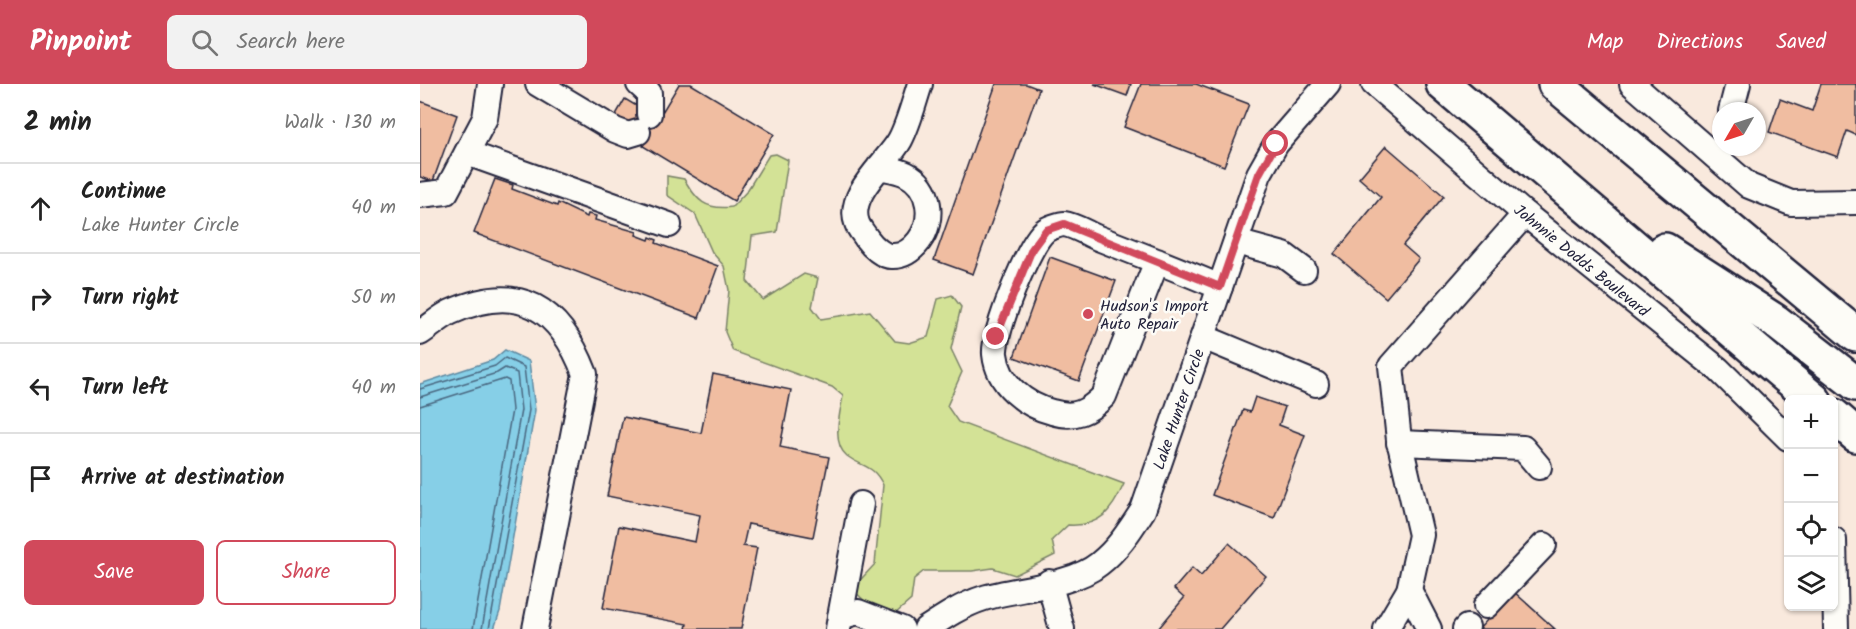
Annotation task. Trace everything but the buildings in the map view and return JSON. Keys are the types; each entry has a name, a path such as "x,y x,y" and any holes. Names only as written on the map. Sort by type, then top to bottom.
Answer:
{"highway":[{"path":"1443,84 1809,395"},
{"path":"1555,84 1856,335"},
{"path":"1555,179 1775,321 1856,384"},
{"path":"1838,420 1856,435"}],"street":[{"path":"420,195 446,192 485,118 490,84"},
{"path":"538,84 615,130 628,135 643,123 649,93 639,84"},
{"path":"879,166 900,140 920,84"},
{"name":"Lake Hunter Circle","path":"926,629 952,612 982,599 1073,576 1098,565 1125,539 1143,510 1259,174 1276,144 1328,84"},
{"name":"Johnnie Dodds Boulevard","path":"1374,84 1525,214 1718,369 1784,434"},
{"path":"1632,84 1712,147"},
{"path":"1733,102 1738,84"},
{"path":"467,153 669,225"},
{"path":"1723,156 1749,186 1791,203 1856,202"},
{"path":"1386,629 1409,590 1421,536 1400,443 1392,366 1525,214"},
{"path":"1158,261 1104,396 1091,409 1061,415 1043,410 1018,396 1004,382 996,360 996,337 1032,249 1046,230 1064,224 1158,261 1220,287"},
{"path":"1236,242 1284,255 1304,270"},
{"path":"420,333 451,312 493,301 522,299 560,324 575,347 585,374 535,629"},
{"path":"1203,337 1316,384"},
{"path":"1400,443 1523,448 1539,467"},
{"path":"839,623 861,504"},
{"path":"1486,606 1544,545"},
{"path":"1834,557 1836,629"},
{"path":"1049,582 1062,629"},
{"path":"1409,590 1429,629"},
{"path":"839,623 858,612 902,629"}],"green space":[{"path":"776,154 788,160 777,232 752,236 747,281 763,300 804,274 818,278 812,307 821,319 870,311 895,341 909,343 928,337 938,299 952,295 961,307 951,349 962,372 947,406 958,422 1124,484 1115,502 1104,515 1089,523 1068,525 1052,540 1055,555 1015,575 993,568 972,571 924,571 914,579 911,600 895,614 868,604 852,589 875,564 883,485 875,473 847,456 839,444 838,428 843,396 832,387 733,351 725,332 729,290 724,266 712,252 695,214 667,195 667,176 684,179 693,193 708,205 732,207 747,191 769,155"}],"water":[{"path":"505,350 529,361 535,410 500,611 494,629 420,629 420,384 493,360"}],"place":[{"name":"Hudson's Import Auto Repair","path":"1088,314"}],"route":[{"path":"996,337 1032,249 1046,230 1064,224 1220,287 1259,174 1276,144"}]}
